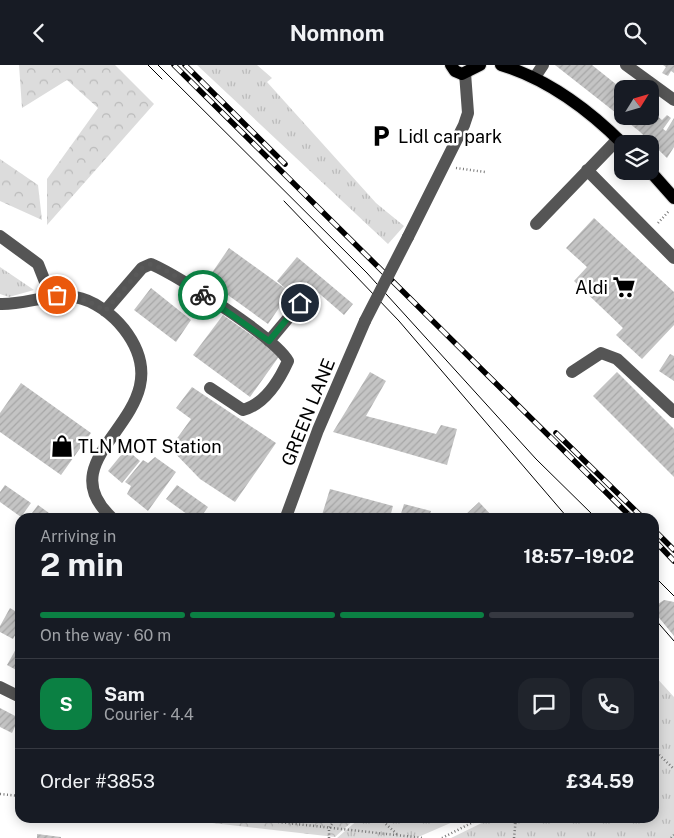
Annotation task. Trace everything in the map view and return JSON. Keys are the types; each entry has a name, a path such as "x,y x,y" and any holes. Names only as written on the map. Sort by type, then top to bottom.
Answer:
{"main road":[{"path":"451,65 455,71 473,68"},
{"path":"500,65 535,77 569,100 614,135"},
{"path":"659,180 673,193"}],"street":[{"path":"535,77 543,65"},
{"path":"626,65 674,100"},
{"path":"443,167 468,113 473,68"},
{"path":"536,223 587,170 614,147"},
{"name":"GREEN LANE","path":"287,513 318,430 365,321 443,167"},
{"path":"587,170 674,258"},
{"path":"0,236 38,264 50,297"},
{"path":"105,311 142,268 151,264 171,273 269,341 284,352 288,361 284,371 261,402 244,410 210,388"},
{"path":"0,304 14,304 50,297 76,297 90,301 105,311 119,322 130,336 137,351 142,370 141,386 135,404 96,462 91,479 95,498 108,513"},
{"path":"269,341 300,303"},
{"path":"572,371 601,353 617,359 674,412"},
{"path":"0,687 15,694"}],"path":[{"path":"443,167 485,172"},
{"path":"648,233 674,207"},
{"path":"659,755 674,769"},
{"path":"0,794 15,796"},
{"path":"286,823 421,838"},
{"path":"329,838 330,828 333,823"},
{"path":"385,823 399,836"},
{"path":"442,838 471,823"},
{"path":"514,838 515,823"}],"green space":[{"path":"19,65 115,65 154,104 47,225 47,179 98,108 67,80 22,108"},
{"path":"197,65 257,65 272,78 267,82 376,203 404,226 388,244"},
{"path":"0,159 38,185 42,220 0,201"},
{"path":"0,267 34,290 9,297 0,294"},
{"path":"659,680 674,697 674,838 451,838 482,823 659,823"},
{"path":"213,823 350,823 335,837"},
{"path":"354,823 450,823 416,838 337,838"}],"building":[{"path":"555,65 592,65 614,83 614,111"},
{"path":"663,65 674,65 674,73 671,71 668,76 662,73 666,67"},
{"path":"667,115 671,118 663,129 666,131 674,118 674,147 667,158 659,150 659,135 643,135 631,125 659,125 659,118 662,120"},
{"name":"Aldi","path":"594,218 674,292 674,325 642,359 616,335 623,328 574,281 587,267 566,248"},
{"path":"229,248 287,290 277,281 297,257 353,304 344,315 306,282 294,296 290,292 268,324 207,280"},
{"path":"151,288 191,320 176,342 134,310"},
{"path":"223,315 280,355 250,397 193,355"},
{"path":"670,354 674,356 674,381 659,371"},
{"path":"370,372 386,381 366,416 436,434 441,425 457,429 447,465 333,432"},
{"path":"617,372 674,429 674,477 593,396"},
{"path":"21,383 91,433 61,475 0,432 0,413"},
{"path":"192,387 276,443 235,502 200,479 170,448 191,419 176,408"},
{"path":"126,449 140,461 122,483 108,471"},
{"path":"155,457 176,472 148,511 127,494 131,486 125,482 143,460 148,463"},
{"path":"5,485 31,503 24,513 15,513 0,502 0,492"},
{"path":"177,485 208,507 204,513 185,513 166,499"},
{"path":"330,489 393,506 391,513 323,513"},
{"path":"479,502 489,513 467,513"},
{"path":"404,504 431,511 430,513 401,513"},
{"path":"38,505 49,513 32,513"},
{"path":"664,600 674,602 674,636 659,618 659,603"},
{"path":"10,608 15,611 15,635 13,639 0,632 0,626"},
{"path":"15,651 15,669 7,665"},
{"path":"0,708 15,716 15,727 12,733 0,727"},
{"path":"37,834 61,837 61,838 37,838"}],"tram line":[{"path":"148,65 162,79"},
{"path":"158,65 367,273 536,459 591,513"},
{"path":"284,201 399,321 564,513"},
{"path":"659,581 674,596"},
{"path":"659,624 674,641"}],"railway":[{"path":"174,65 627,513"},
{"path":"185,65 285,164"},
{"path":"556,433 638,513"},
{"path":"659,535 674,550"},
{"path":"659,545 674,561"}],"way so far":[{"path":"57,295 90,301 105,311 142,268 151,264 171,273 203,295"}],"place":[{"name":"Lidl car park","path":"381,136"},
{"name":"Aldi","path":"624,287"},
{"name":"TLN MOT Station","path":"62,446"}],"route":[{"path":"203,295 269,341 300,303"}]}
